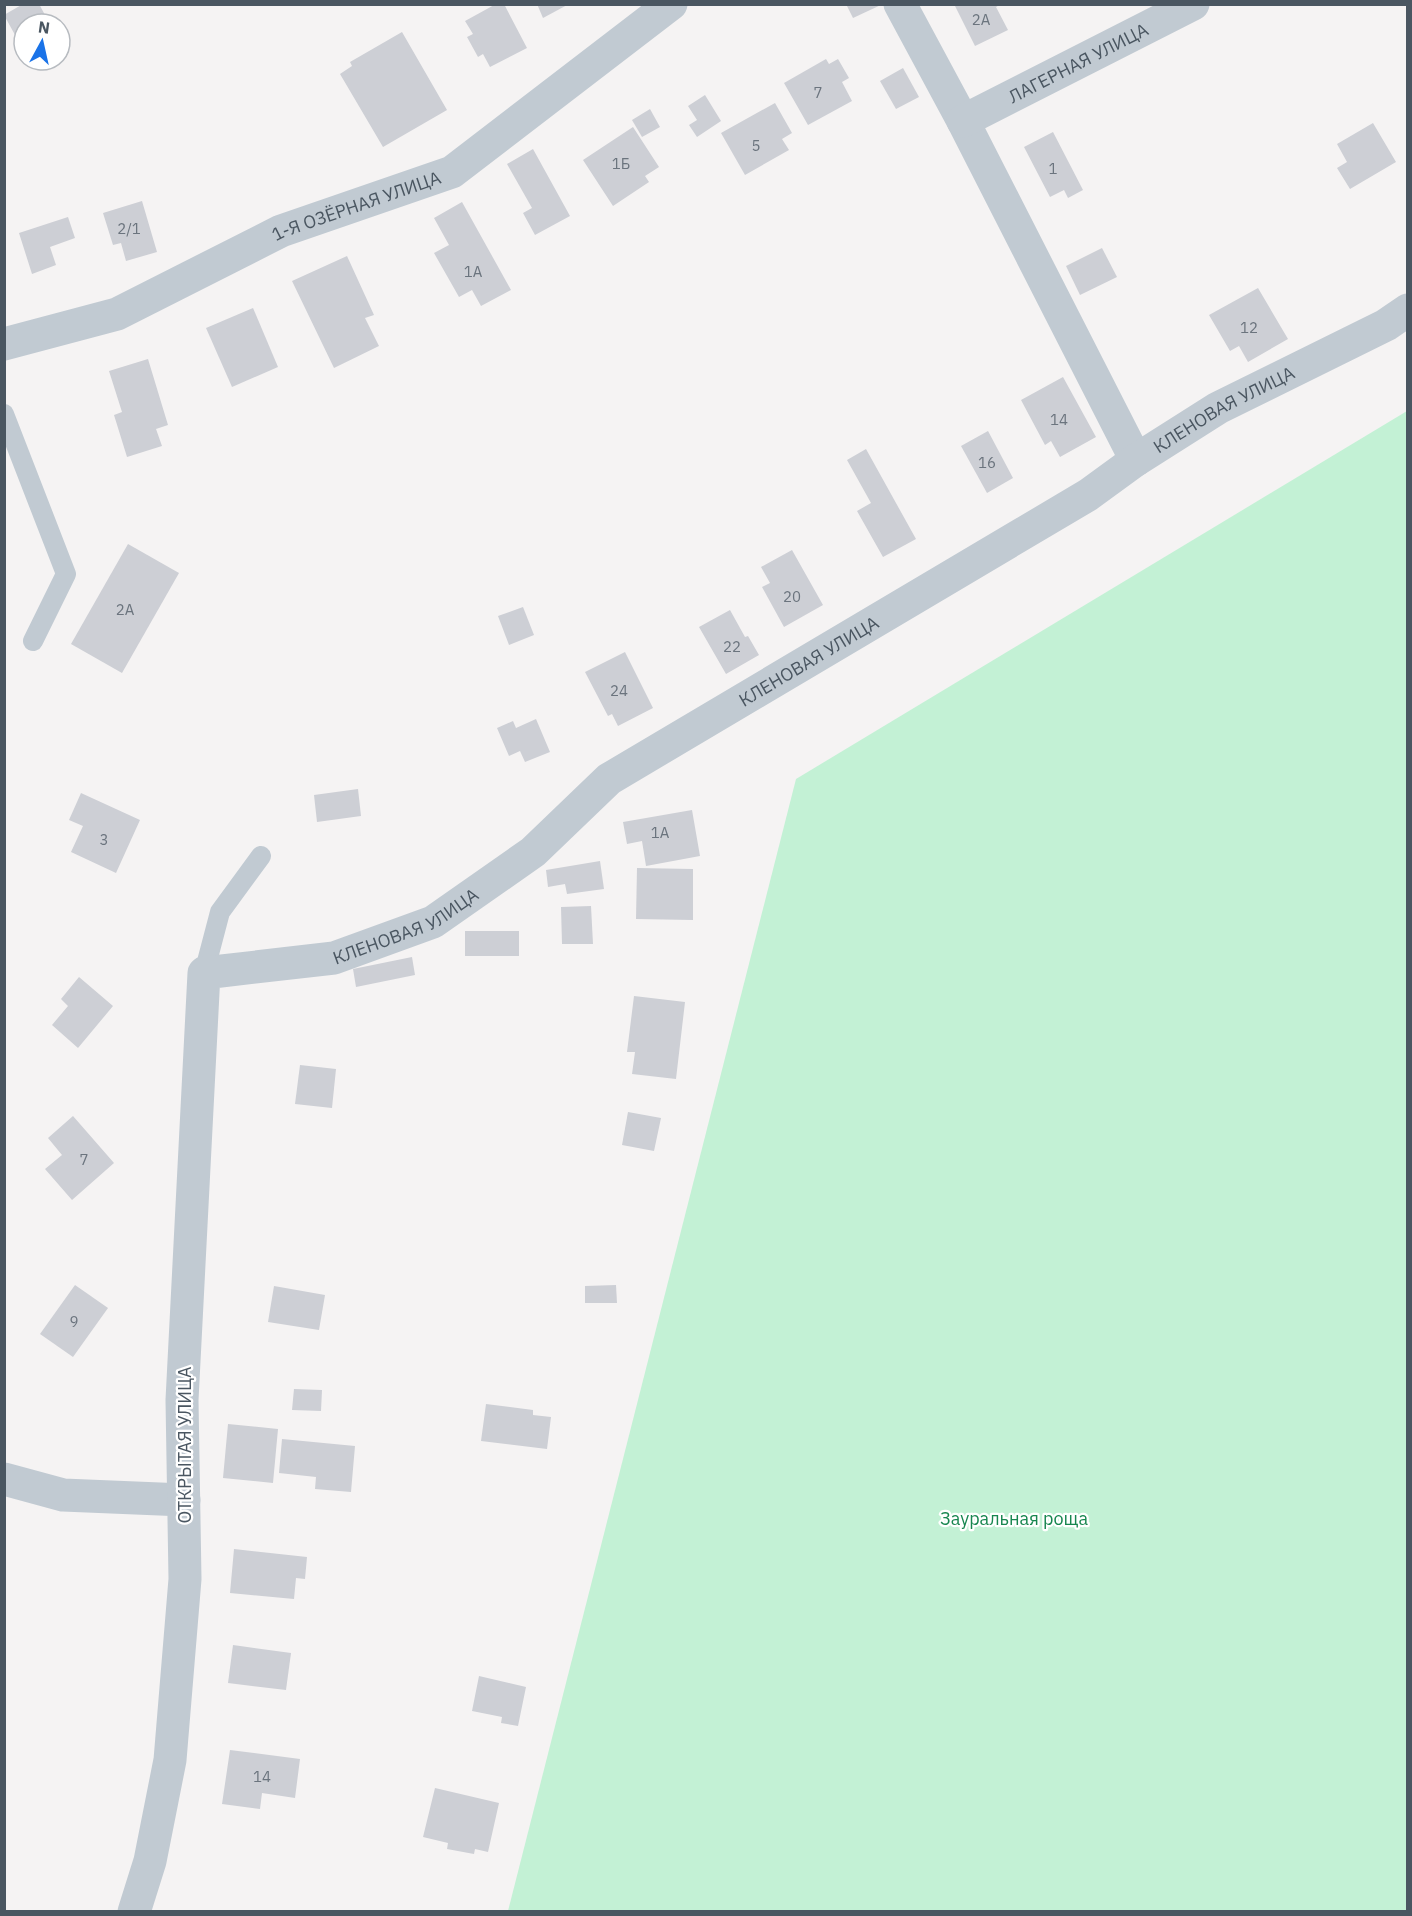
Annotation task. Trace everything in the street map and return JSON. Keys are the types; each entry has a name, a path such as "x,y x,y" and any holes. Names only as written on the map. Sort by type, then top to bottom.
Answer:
{"street":[{"name":"1-Я ОЗЁРНАЯ УЛИЦА","path":"4,344 117,314 281,231 452,171 671,4"},
{"path":"900,4 963,121 1136,460"},
{"name":"ЛАГЕРНАЯ УЛИЦА","path":"963,121 1193,4"},
{"name":"КЛЕНОВАЯ УЛИЦА","path":"204,973 334,958 433,922 533,852 609,779 1088,495 1136,460 1218,408 1386,325 1407,310"},
{"name":"ОТКРЫТАЯ УЛИЦА","path":"134,1911 150,1861 170,1760 185,1579 182,1400 204,973"},
{"path":"4,1479 63,1495 184,1500"}],"lane":[{"path":"4,414 66,574 33,641"},
{"path":"204,973 220,912 261,856"}],"green space":[{"name":"Зауральная роща","path":"1407,411 1407,1911 508,1911 796,779"}],"building":[{"path":"23,4 39,4 43,12 12,12 12,30 4,15"},
{"path":"496,4 504,4 527,48 490,67 483,54 478,57 467,37 473,34 465,21"},
{"path":"537,4 569,4 543,18"},
{"path":"846,4 883,4 853,18"},
{"path":"954,4 1001,4 996,7 1008,30 975,46"},
{"path":"402,32 447,110 383,147 340,74 352,66 350,62"},
{"path":"826,59 829,64 838,59 849,78 842,82 852,101 808,125 784,83"},
{"path":"903,68 919,97 896,109 880,81"},
{"path":"705,95 721,121 697,137 689,125 697,120 688,106"},
{"path":"775,103 792,133 782,139 789,150 745,175 721,133"},
{"path":"650,109 660,127 642,137 632,120"},
{"path":"1373,123 1396,162 1350,189 1337,168 1347,162 1337,144"},
{"path":"633,127 659,167 645,176 649,182 613,206 583,160"},
{"path":"1053,132 1083,190 1068,198 1064,190 1050,197 1024,147"},
{"path":"533,149 570,216 535,235 523,213 532,208 507,164"},
{"path":"142,201 157,252 126,261 121,243 113,245 103,213"},
{"path":"462,202 511,290 481,306 472,290 459,297 434,253 449,245 434,218"},
{"path":"68,217 75,238 50,247 56,265 32,274 19,233"},
{"path":"1102,248 1117,277 1080,295 1066,266"},
{"path":"347,256 374,315 365,318 379,346 334,368 292,281"},
{"path":"1258,288 1288,339 1248,362 1239,346 1230,351 1209,315"},
{"path":"253,308 278,367 232,387 206,328"},
{"path":"148,359 168,425 156,429 162,446 127,457 114,415 122,412 109,371"},
{"path":"1063,377 1096,437 1060,457 1051,441 1045,445 1021,400"},
{"path":"988,431 1013,478 987,493 961,446"},
{"path":"866,449 916,539 883,557 857,511 871,503 847,460"},
{"path":"128,544 179,573 122,673 71,644"},
{"path":"792,550 823,605 784,627 762,587 770,583 761,567"},
{"path":"523,607 534,635 509,645 498,616"},
{"path":"730,610 745,637 748,636 759,655 726,674 699,627"},
{"path":"625,652 653,708 618,726 612,714 608,716 585,672"},
{"path":"536,719 550,752 525,762 520,751 509,756 497,728 513,721 516,728"},
{"path":"358,789 361,816 317,822 314,795"},
{"path":"81,793 140,820 116,873 71,852 83,826 69,820"},
{"path":"692,810 700,856 646,866 642,841 627,844 623,822"},
{"path":"600,861 604,889 567,894 565,884 548,887 546,870"},
{"path":"637,868 693,869 693,920 636,919"},
{"path":"591,906 593,944 562,944 561,907"},
{"path":"465,931 519,931 519,956 465,956"},
{"path":"412,957 415,975 356,987 353,969"},
{"path":"79,977 113,1006 78,1048 52,1025 68,1006 61,999"},
{"path":"634,996 685,1002 676,1079 632,1074 635,1052 627,1052"},
{"path":"300,1065 336,1069 332,1108 295,1104"},
{"path":"628,1112 661,1118 654,1151 622,1145"},
{"path":"73,1116 114,1163 72,1200 45,1169 62,1155 48,1138"},
{"path":"75,1285 108,1308 73,1357 40,1334"},
{"path":"616,1285 617,1303 585,1303 585,1286"},
{"path":"274,1286 325,1295 319,1330 268,1322"},
{"path":"294,1389 322,1390 321,1411 292,1410"},
{"path":"486,1404 533,1410 533,1415 551,1417 547,1449 481,1441"},
{"path":"228,1424 278,1429 273,1483 223,1478"},
{"path":"282,1439 355,1446 351,1492 315,1489 316,1477 279,1473"},
{"path":"234,1549 307,1557 305,1579 296,1578 294,1599 230,1593"},
{"path":"233,1645 291,1653 286,1690 228,1683"},
{"path":"479,1676 526,1687 518,1726 501,1723 502,1717 472,1711"},
{"path":"230,1750 300,1759 295,1798 262,1793 260,1809 222,1804"},
{"path":"435,1788 499,1803 488,1852 475,1849 474,1854 447,1849 448,1843 423,1837"}]}
